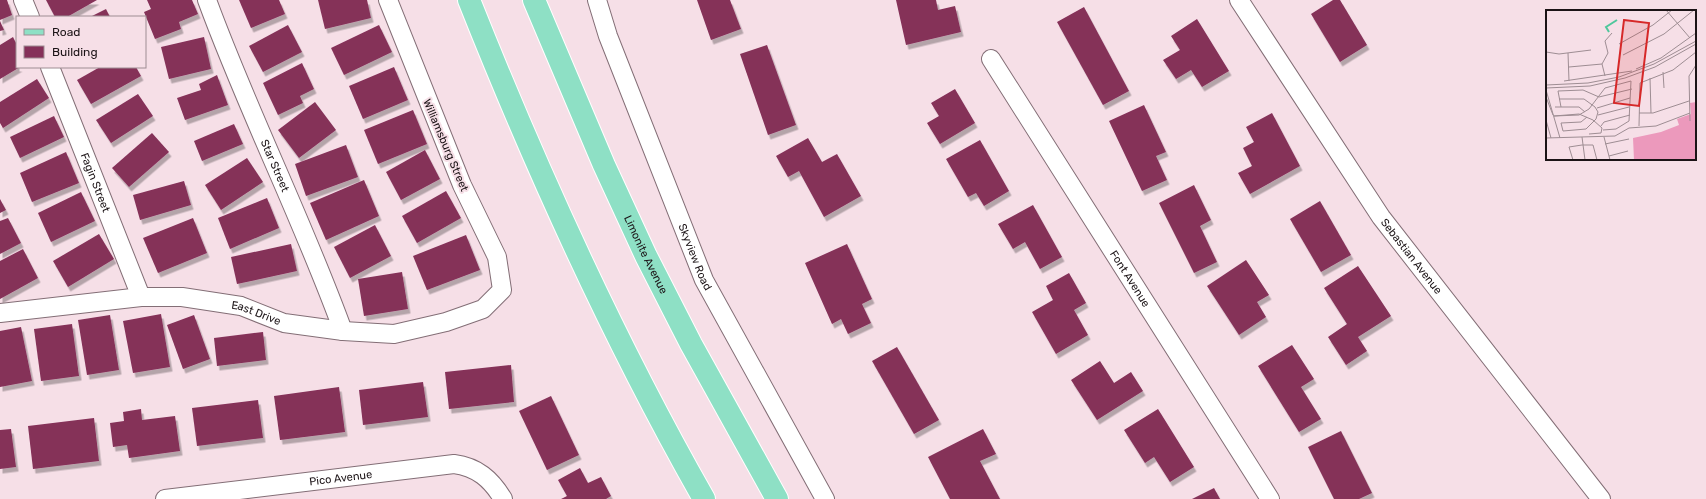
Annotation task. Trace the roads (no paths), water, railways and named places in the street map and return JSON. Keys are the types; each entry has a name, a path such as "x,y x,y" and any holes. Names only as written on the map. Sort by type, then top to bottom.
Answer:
{"main road":[{"path":"469,0 529,148 571,239 615,332 704,499"},
{"name":"Limonite Avenue","path":"534,0 604,165 646,256 691,344 777,499"}],"street":[{"path":"23,0 30,16"},
{"name":"Star Street","path":"207,0 228,58 324,279 343,331"},
{"name":"Williamsburg Street","path":"388,0 462,185 497,257 502,290"},
{"name":"Skyview Road","path":"597,0 608,36 704,280 825,499"},
{"name":"Sebastian Avenue","path":"1239,0 1380,217 1601,499"},
{"name":"Font Avenue","path":"991,59 1270,499"},
{"name":"Fagin Street","path":"50,68 141,297"},
{"name":"East Drive","path":"0,313 141,297 182,297 242,306 284,323 343,331 394,334 446,322 483,309 502,290"},
{"name":"Pico Avenue","path":"165,499 454,464 478,470 489,480 503,499"}]}
